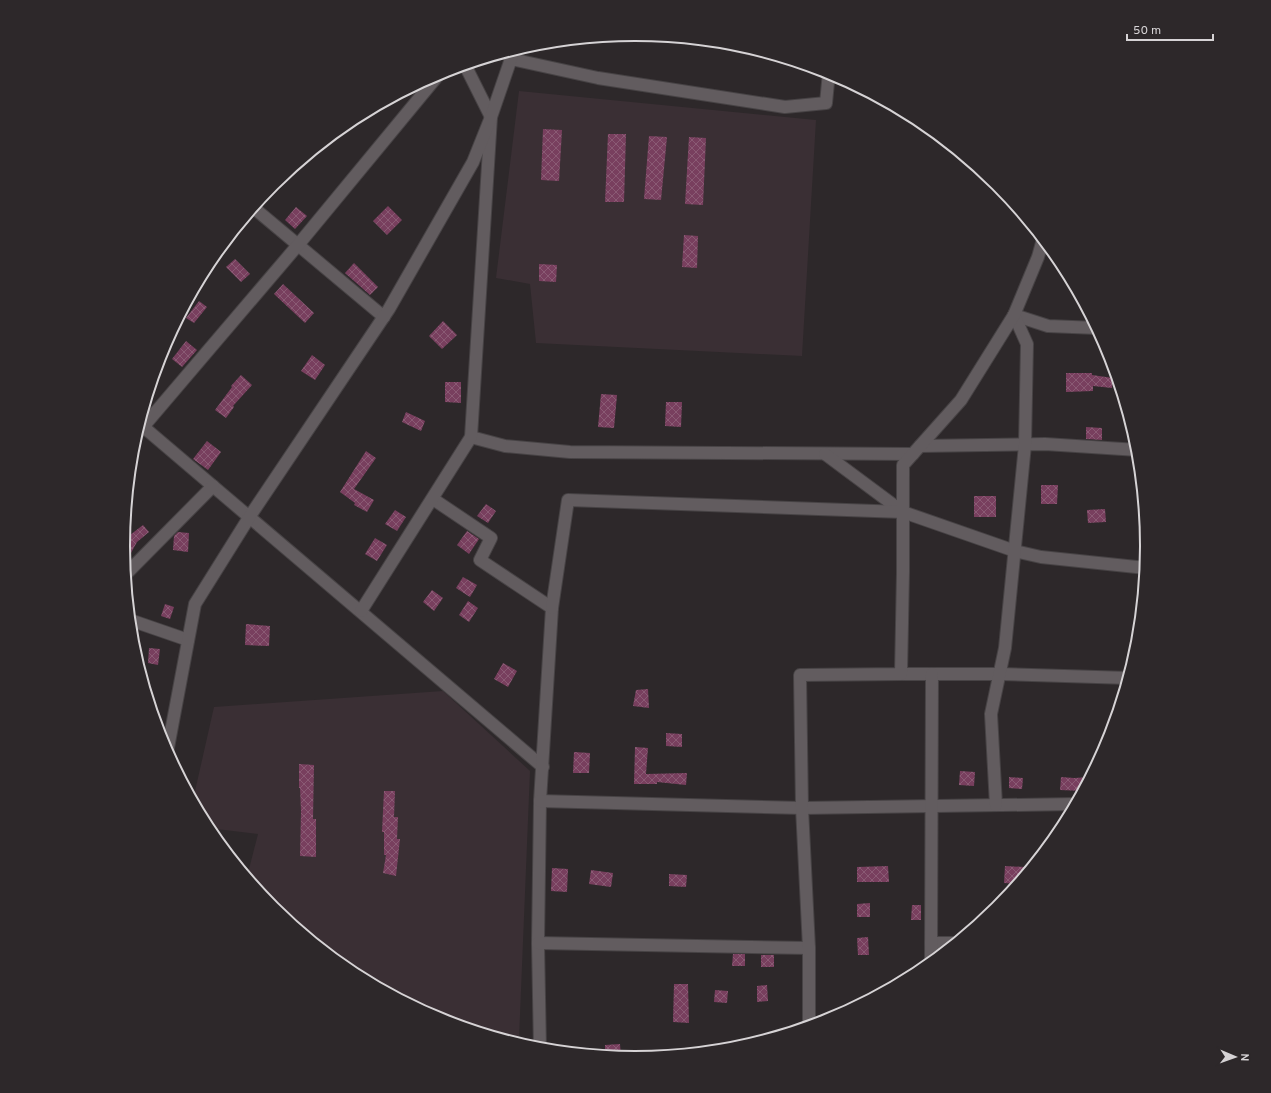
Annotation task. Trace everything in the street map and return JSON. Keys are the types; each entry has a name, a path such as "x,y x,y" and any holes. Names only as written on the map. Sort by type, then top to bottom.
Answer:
{"street":[{"path":"170,744 195,604 250,516 384,317 473,162 513,56"},
{"path":"516,56 598,78 786,107 826,102 828,79"},
{"path":"361,611 471,437 491,117 467,70"},
{"path":"146,421 298,245 431,84"},
{"path":"257,211 384,317"},
{"path":"901,674 903,465 961,400 1014,315 1038,257 1041,245"},
{"path":"1014,315 1048,326 1091,328"},
{"path":"996,805 991,714 1005,648 1025,445 1027,344 1014,315"},
{"path":"144,431 250,516 543,766"},
{"path":"471,437 505,446 570,452 825,454 1025,445 1131,450"},
{"path":"825,454 903,512"},
{"path":"131,569 213,486"},
{"path":"433,499 492,538 480,560 552,608"},
{"path":"540,1043 538,943 540,801 552,608 568,500 903,512 1015,550 1041,557 1140,567"},
{"path":"136,622 188,640"},
{"path":"809,1021 809,948 802,808 800,674 1000,674 1124,678"},
{"path":"932,674 932,956"},
{"path":"540,801 802,808 1070,804"},
{"path":"538,943 809,948"},
{"path":"931,943 949,943"}],"shaded area":[{"path":"519,91 816,120 802,356 536,343 530,284 496,278"},
{"path":"443,691 530,771 519,1038 505,1035 442,1014 383,984 328,948 302,927 255,880 248,872 258,834 216,829 195,793 214,707"}],"building":[{"path":"543,129 562,130 559,181 541,180"},
{"path":"608,134 626,134 624,202 605,202"},
{"path":"649,136 667,137 661,200 644,199"},
{"path":"689,137 706,138 703,205 685,204"},
{"path":"388,206 402,220 387,235 373,221"},
{"path":"296,207 307,216 295,229 285,220"},
{"path":"684,235 698,236 697,268 682,267"},
{"path":"235,259 250,274 241,282 226,267"},
{"path":"354,263 378,287 370,295 345,273"},
{"path":"539,264 557,265 556,282 539,281"},
{"path":"283,284 314,313 305,323 274,294"},
{"path":"199,301 207,307 194,323 186,318"},
{"path":"443,321 457,335 442,349 429,336"},
{"path":"186,341 197,350 182,367 172,359"},
{"path":"312,355 325,365 315,380 301,371"},
{"path":"1066,373 1092,373 1092,375 1112,378 1113,380 1112,388 1093,386 1093,391 1066,392"},
{"path":"241,375 252,385 233,406 234,407 226,418 215,410 232,387 231,386"},
{"path":"445,382 461,382 461,403 445,402"},
{"path":"601,394 617,395 614,428 598,427"},
{"path":"666,402 682,402 681,427 665,426"},
{"path":"406,412 425,421 421,431 402,422"},
{"path":"1086,427 1102,428 1102,440 1086,439"},
{"path":"207,441 221,452 208,470 193,459"},
{"path":"366,451 376,458 354,489 374,500 367,512 354,505 355,503 340,492"},
{"path":"1041,485 1058,485 1057,504 1041,504"},
{"path":"974,496 996,496 996,517 974,517"},
{"path":"486,504 496,511 488,523 477,516"},
{"path":"1105,509 1106,522 1088,523 1087,510"},
{"path":"395,510 406,517 397,531 385,524"},
{"path":"143,525 149,532 137,542 131,553 130,535"},
{"path":"467,531 479,539 469,554 457,545"},
{"path":"178,532 189,533 188,552 173,550 174,536"},
{"path":"375,538 387,545 377,561 365,554"},
{"path":"463,577 477,585 470,597 456,588"},
{"path":"432,590 443,598 434,611 423,602"},
{"path":"468,601 478,608 469,622 459,615"},
{"path":"165,604 174,607 170,619 161,616"},
{"path":"246,624 270,626 269,646 245,645"},
{"path":"149,648 160,649 158,665 148,663"},
{"path":"503,663 517,671 508,687 494,679"},
{"path":"648,689 649,708 633,706 636,690"},
{"path":"666,733 682,734 682,747 666,746"},
{"path":"635,747 648,748 646,774 687,773 686,785 657,782 657,784 634,784"},
{"path":"574,752 590,753 589,773 573,773"},
{"path":"299,764 314,765 313,819 316,819 316,857 300,856 301,811"},
{"path":"960,771 975,772 974,786 959,785"},
{"path":"1009,777 1023,778 1022,789 1009,788"},
{"path":"1061,777 1085,777 1078,791 1060,790"},
{"path":"384,791 395,791 394,817 398,817 397,839 400,839 396,876 383,873 386,855 384,855 384,832 382,832"},
{"path":"888,866 889,882 857,882 857,867"},
{"path":"1005,866 1025,867 1013,884 1004,883"},
{"path":"552,868 568,869 567,892 551,891"},
{"path":"591,870 613,873 611,887 589,884"},
{"path":"669,874 687,875 686,887 669,886"},
{"path":"870,903 870,917 857,917 857,904"},
{"path":"912,905 921,905 921,920 911,920"},
{"path":"868,937 869,955 858,955 857,938"},
{"path":"733,954 745,954 745,966 732,966"},
{"path":"761,955 774,955 774,967 761,967"},
{"path":"674,984 688,984 689,1023 673,1022"},
{"path":"767,985 768,1001 757,1002 757,986"},
{"path":"715,990 728,991 727,1003 714,1002"},
{"path":"620,1044 621,1052 605,1051 605,1045"}]}
